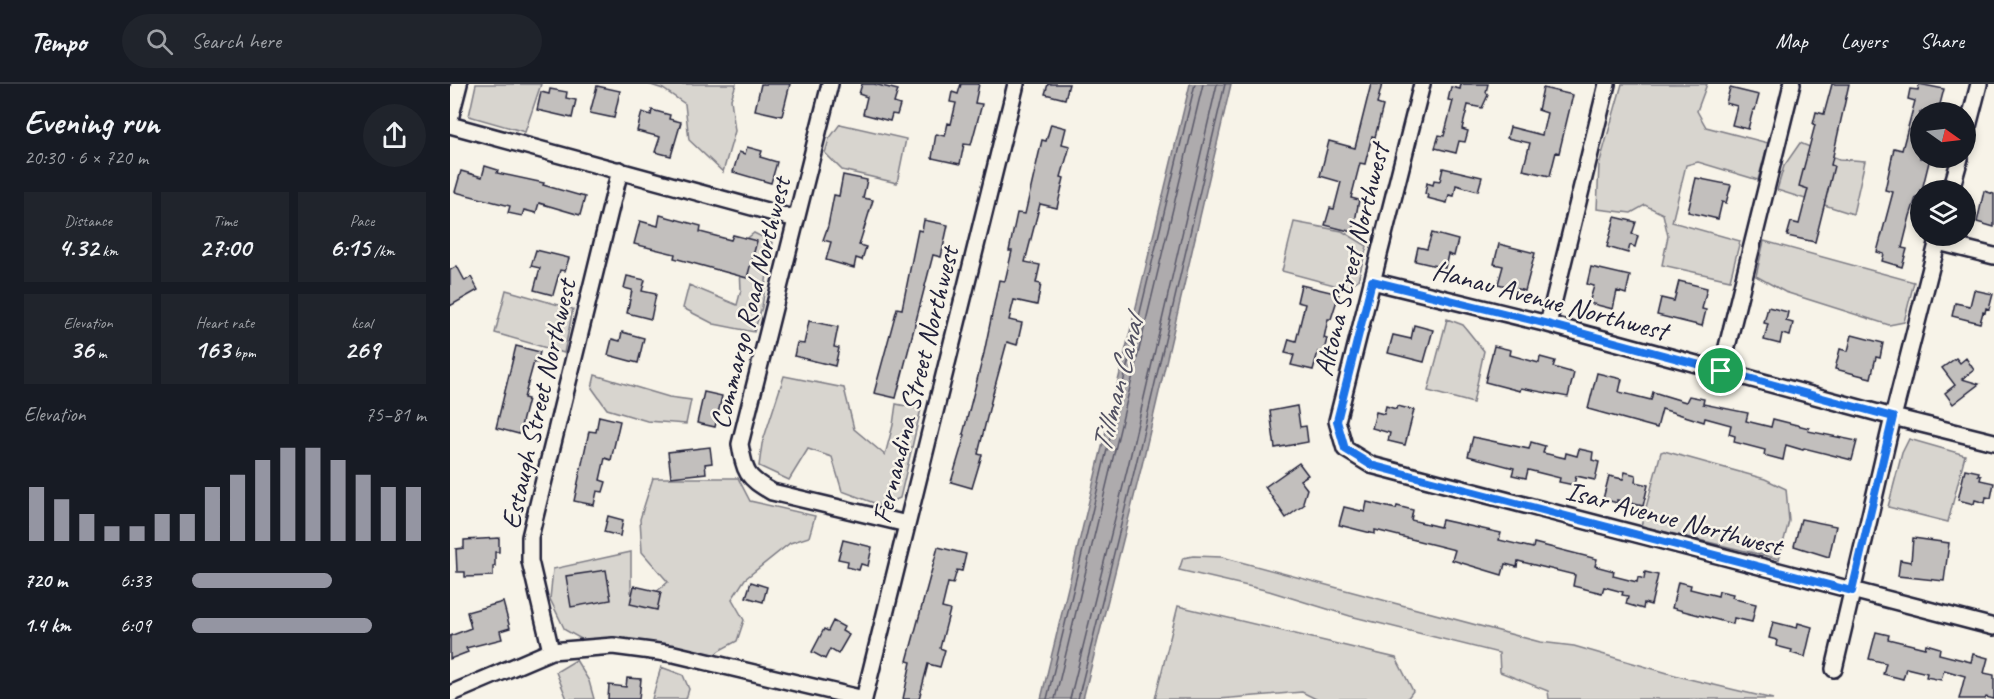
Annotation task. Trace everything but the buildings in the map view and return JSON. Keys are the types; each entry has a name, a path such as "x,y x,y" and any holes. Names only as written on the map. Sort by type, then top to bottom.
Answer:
{"street":[{"path":"450,119 459,84"},
{"name":"Commargo Road Northwest","path":"830,84 740,444 743,465 752,480 772,492 907,524"},
{"name":"Fernandina Street Northwest","path":"864,699 1016,84"},
{"name":"Altona Street Northwest","path":"1345,449 1337,421 1422,84"},
{"path":"1548,324 1607,84"},
{"path":"1721,371 1792,84"},
{"path":"1974,102 1979,84"},
{"path":"450,125 796,219"},
{"name":"Estaugh Street Northwest","path":"551,651 530,561 530,537 620,170"},
{"path":"1834,669 1893,417 1937,246"},
{"path":"1962,246 1994,256"},
{"name":"Hanau Avenue Northwest","path":"1372,281 1548,324 1893,417 1994,441"},
{"name":"Isar Avenue Northwest","path":"1345,449 1371,465 1994,627"},
{"path":"450,694 551,651 613,646 674,654 864,699"}],"shaded area":[{"path":"476,84 541,84 525,132 469,116"},
{"path":"648,84 736,84 731,99 735,131 723,172 689,140 685,104 663,89"},
{"path":"1622,84 1707,84 1697,111 1706,127 1768,143 1758,180 1698,162 1686,165 1672,222 1740,241 1730,280 1662,265 1668,236 1663,214 1645,205 1631,213 1597,209 1599,165"},
{"path":"840,124 906,139 897,183 842,170 825,153 829,139"},
{"path":"1800,143 1839,159 1865,161 1853,214 1777,190 1784,166"},
{"path":"1294,222 1342,231 1367,246 1358,280 1345,288 1282,271"},
{"path":"754,233 772,242 762,307 754,332 714,324 683,308 689,285 737,305 741,290 739,245"},
{"path":"1764,241 1914,282 1904,322 1889,325 1785,292 1756,276"},
{"path":"506,290 573,309 564,353 495,333"},
{"path":"1447,319 1463,325 1484,351 1473,403 1428,391"},
{"path":"595,375 669,397 691,400 686,424 647,421 607,409 592,388"},
{"path":"784,376 844,388 854,429 885,455 896,404 921,409 900,498 882,506 842,491 832,457 808,449 789,480 759,466 762,444"},
{"path":"1909,439 1965,455 1948,522 1888,507 1902,453"},
{"path":"1661,452 1765,479 1786,489 1789,521 1779,559 1641,526"},
{"path":"653,478 738,478 750,501 815,516 809,537 790,543 745,579 732,599 744,620 737,641 713,656 650,642 583,640 565,630 550,599 553,569 631,552 631,593 649,598 668,582 642,552 640,519"},
{"path":"1222,557 1540,642 1574,646 1685,678 1773,699 1549,699 1548,691 1500,672 1499,653 1350,616 1269,591 1179,570 1183,558"},
{"path":"1178,606 1396,658 1413,691 1407,699 1316,699 1302,692 1219,699 1155,699"},
{"path":"576,660 589,681 594,699 567,699 556,672"},
{"path":"661,667 683,675 689,689 686,699 652,699"}],"water":[{"path":"1190,84 1231,84 1142,465 1083,699 1041,699"}],"route":[{"path":"1372,281 1548,324 1721,371 1893,417 1852,591 1371,465 1345,449 1337,421 1372,281"}],"water label":[{"name":"Tillman Canal","path":"1117,385"}]}
